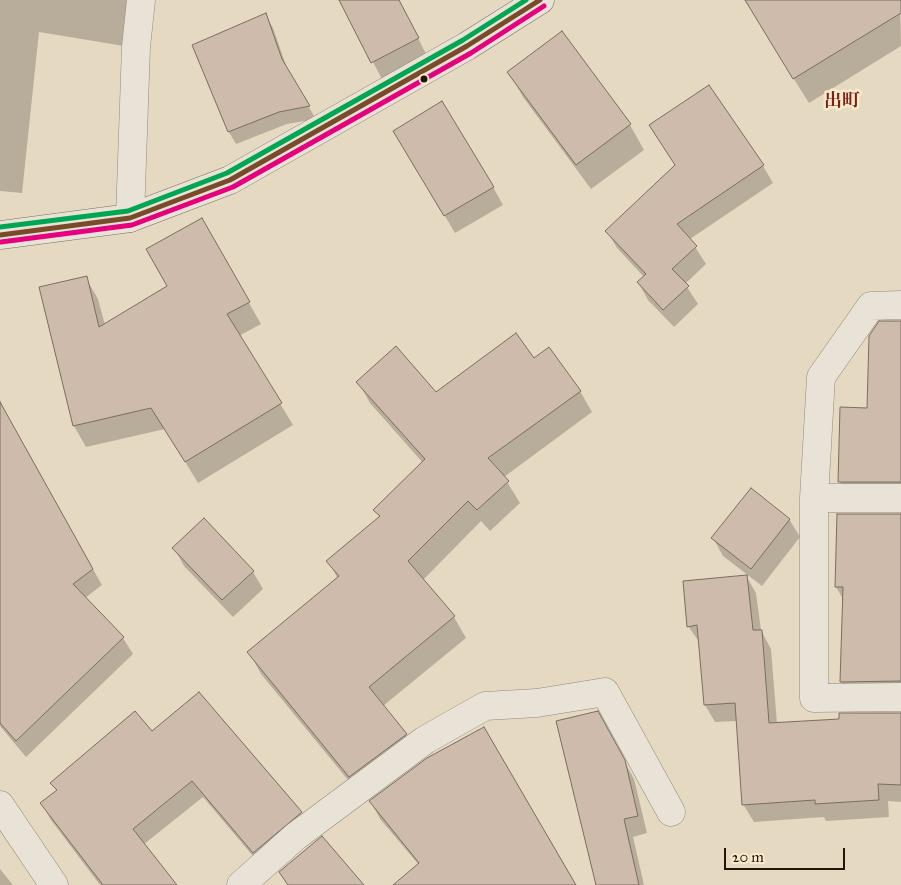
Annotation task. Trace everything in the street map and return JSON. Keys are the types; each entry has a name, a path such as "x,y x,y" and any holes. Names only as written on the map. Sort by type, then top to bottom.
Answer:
{"street":[{"path":"130,218 136,47 141,0"},
{"path":"0,235 130,218 230,180 467,46 540,0"},
{"path":"901,305 871,306 820,377 814,498 814,698 901,697"},
{"path":"814,498 901,498"},
{"path":"241,885 296,836 425,740 485,706 537,703 605,692 671,812"},
{"path":"0,805 54,885"}],"building":[{"path":"339,0 399,0 419,38 371,63"},
{"path":"745,0 901,0 901,13 793,79"},
{"path":"266,13 282,59 310,106 279,112 228,132 192,45"},
{"path":"562,31 631,124 576,165 507,72"},
{"path":"709,85 764,165 677,224 697,246 672,269 689,286 663,310 637,282 646,274 605,231 675,165 649,125"},
{"path":"442,101 494,187 444,216 393,131"},
{"path":"202,218 250,302 227,314 282,403 185,462 151,408 73,426 39,287 87,276 99,327 167,286 146,249"},
{"path":"879,321 901,321 901,482 838,482 840,407 867,408 869,336"},
{"path":"516,333 534,358 549,347 581,391 488,458 509,481 477,510 468,501 408,561 455,616 369,687 407,734 349,777 247,652 339,576 326,561 380,516 373,510 425,459 356,382 396,346 436,392"},
{"path":"0,402 93,569 73,584 124,637 16,741 0,723"},
{"path":"751,488 790,519 751,569 711,538"},
{"path":"837,514 901,514 901,681 840,682 843,587 835,587"},
{"path":"204,518 254,571 222,600 172,548"},
{"path":"747,575 753,630 762,630 769,723 839,719 839,713 901,713 901,785 878,784 879,800 815,804 815,800 742,805 735,703 704,705 697,625 687,627 683,581"},
{"path":"199,692 302,812 253,853 192,781 133,829 177,885 103,885 40,803 57,790 50,783 135,711 152,731"},
{"path":"598,711 625,760 638,816 624,819 639,885 596,885 556,721"},
{"path":"484,727 576,885 393,885 419,863 369,801 427,758"},
{"path":"322,836 364,885 288,885 279,872"}],"transit line":[{"path":"0,227 128,211 227,173 463,40 526,0"},
{"path":"0,235 130,218 230,180 467,46 540,0"},
{"path":"1,242 132,225 233,187 471,53 544,6"}],"district":[{"name":"出町","path":"842,102"}]}
